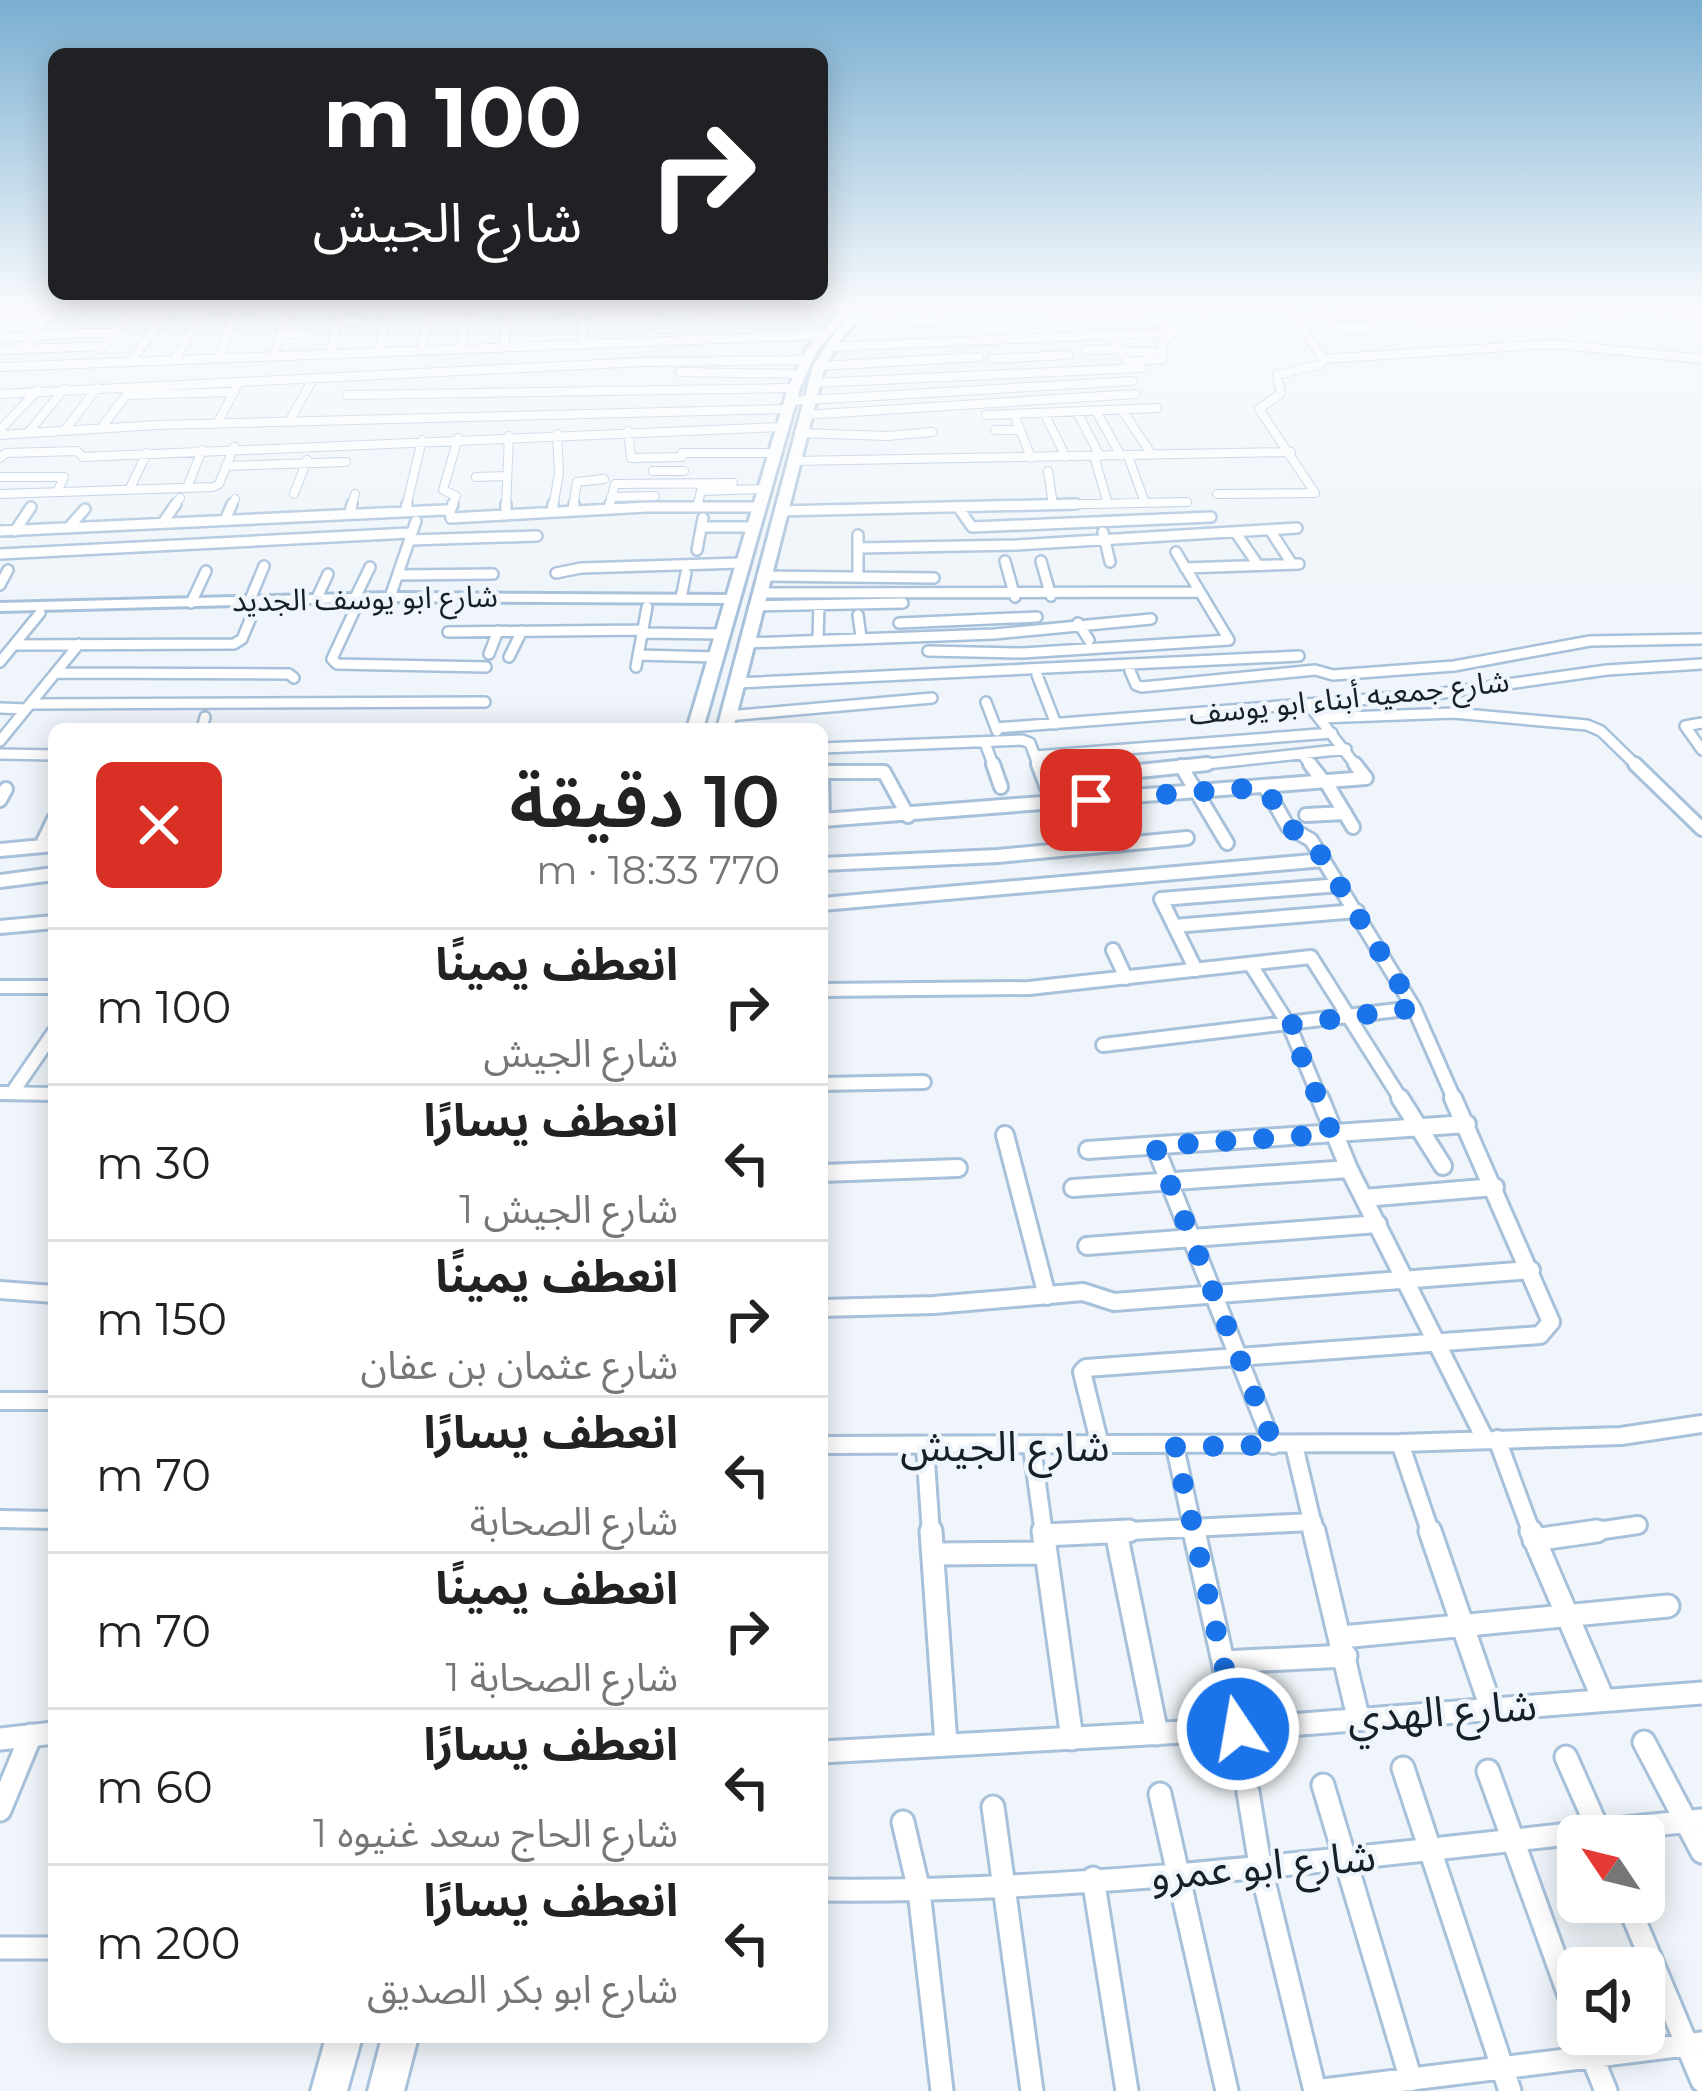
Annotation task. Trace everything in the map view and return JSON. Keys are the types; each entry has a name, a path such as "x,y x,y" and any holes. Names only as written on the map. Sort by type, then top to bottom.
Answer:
{"main road":[{"path":"697,723 740,563 791,403"},
{"path":"701,708 728,718 808,403"},
{"path":"750,530 775,532"},
{"name":"شارع ابو يوسف الجديد","path":"0,611 356,602 390,597 682,598 729,604"},
{"name":"شارع ابو يوسف الجديد","path":"0,611 316,600 647,607 729,604"},
{"path":"329,2091 342,2043"},
{"path":"386,2091 398,2043"}],"street":[{"path":"0,432 27,403"},
{"path":"28,433 53,403"},
{"path":"64,430 86,403"},
{"path":"101,428 121,403"},
{"path":"217,424 228,403"},
{"path":"289,422 300,403"},
{"path":"338,421 344,403"},
{"path":"0,432 338,421 561,403"},
{"path":"804,403 806,408"},
{"path":"806,408 858,403"},
{"path":"806,408 934,403"},
{"path":"1217,494 1316,494 1259,406 1265,403"},
{"path":"986,415 1157,408"},
{"path":"1123,410 1152,455"},
{"path":"1096,411 1125,456 1145,503"},
{"path":"1077,412 1097,456 1108,504"},
{"path":"1044,413 1066,457"},
{"path":"1014,414 1030,458"},
{"path":"130,488 156,425"},
{"path":"2,456 782,427"},
{"path":"685,483 686,429"},
{"path":"994,430 1020,430"},
{"path":"628,431 631,458 739,444"},
{"path":"799,433 887,436 932,432"},
{"path":"522,550 546,512 559,474 557,434"},
{"path":"506,514 509,436"},
{"path":"458,438 443,490 456,496 451,518 757,507"},
{"path":"405,512 422,440"},
{"path":"341,478 352,442"},
{"path":"294,494 314,443"},
{"path":"0,494 219,484 234,447"},
{"path":"187,488 202,449"},
{"path":"683,451 773,453"},
{"path":"792,461 1292,452"},
{"path":"913,456 915,468"},
{"path":"863,458 867,470"},
{"path":"226,466 346,462"},
{"path":"653,471 684,471"},
{"path":"1048,471 1053,505"},
{"path":"476,477 507,476"},
{"path":"0,477 64,477 57,491"},
{"path":"573,511 577,482 604,479"},
{"path":"599,524 615,484 733,484 762,489"},
{"path":"698,550 702,526 698,492 733,484"},
{"path":"350,513 355,494"},
{"path":"611,497 655,496"},
{"path":"164,521 180,498"},
{"path":"226,518 236,499"},
{"path":"310,515 315,500"},
{"path":"276,516 284,501"},
{"path":"780,511 1187,502"},
{"path":"1095,504 1110,562"},
{"path":"15,531 31,507"},
{"path":"69,527 85,508"},
{"path":"960,510 972,527 1211,518"},
{"path":"0,531 450,511"},
{"path":"390,597 416,521"},
{"path":"702,526 750,530"},
{"path":"858,548 1105,541 1297,528"},
{"path":"237,541 242,529"},
{"path":"1185,568 1296,564 1270,530"},
{"path":"1236,533 1258,565"},
{"path":"0,554 237,541 534,534"},
{"path":"858,535 859,577"},
{"path":"1226,551 1234,566"},
{"path":"928,651 1022,652 1226,641 1230,637 1176,552"},
{"path":"1005,561 1015,597"},
{"path":"1041,561 1051,596"},
{"path":"556,573 740,563"},
{"path":"14,645 234,644 242,639 264,566"},
{"path":"370,567 332,659 337,664 487,668"},
{"path":"398,575 450,568 493,574"},
{"path":"0,585 8,570"},
{"path":"191,603 206,571"},
{"path":"682,598 686,573"},
{"path":"316,600 328,574"},
{"path":"763,576 934,578"},
{"path":"756,600 1198,592"},
{"path":"756,600 899,613 1035,612 1041,630"},
{"path":"818,639 819,605"},
{"path":"647,607 637,661 715,657"},
{"path":"0,662 40,613"},
{"path":"899,613 903,637"},
{"path":"858,615 861,637"},
{"path":"745,643 1041,630 1151,619"},
{"path":"1078,623 1089,640"},
{"path":"488,654 499,631"},
{"path":"509,657 522,631"},
{"path":"448,632 721,634"},
{"path":"1130,671 1140,687 1315,670 1333,675 1454,666 1590,641 1702,639"},
{"path":"1636,640 1665,665"},
{"path":"0,741 79,644"},
{"path":"736,683 1130,671 1299,656"},
{"name":"شارع جمعيه أبناء ابو يوسف","path":"996,728 1436,694 1702,664"},
{"path":"56,673 289,674 294,678"},
{"path":"1037,675 1056,724"},
{"path":"728,718 932,698"},
{"path":"0,708 485,702"},
{"path":"986,702 1001,742"},
{"path":"828,820 1363,780 1366,773 1308,704"},
{"path":"1320,718 1453,713 1587,725 1601,731 1699,824"},
{"path":"1702,723 1684,726 1702,751"},
{"path":"1035,756 1332,733"},
{"path":"828,748 1027,741 1047,788"},
{"path":"985,743 1001,787"},
{"path":"1090,776 1346,749"},
{"path":"0,754 48,755"},
{"path":"1302,754 1353,827"},
{"path":"1181,766 1227,843"},
{"path":"828,772 884,772 908,816"},
{"path":"1118,773 1129,797"},
{"path":"1100,1445 1082,1372 1086,1368 1540,1335 1551,1322 1414,1008 1311,840 1288,827 1265,787"},
{"path":"1306,814 1345,813"},
{"path":"828,864 998,856 1187,838"},
{"path":"0,850 48,846"},
{"path":"828,903 1324,860"},
{"path":"0,881 48,875"},
{"path":"1196,970 1162,901 1167,897 1340,884"},
{"path":"1174,926 1357,911"},
{"path":"0,927 48,923"},
{"path":"1113,950 1126,978"},
{"path":"828,990 993,991 1307,957 1318,961 1443,1166"},
{"path":"1251,965 1289,1025 1348,1169 1491,1439 1603,1700"},
{"path":"0,987 48,987"},
{"path":"1103,1045 1414,1008"},
{"path":"6,1093 48,1040"},
{"path":"828,1084 924,1082"},
{"path":"6,1093 48,1094"},
{"path":"1088,1150 1467,1124"},
{"path":"1005,1135 1047,1296"},
{"path":"1155,1146 1313,1522 1358,1717"},
{"path":"828,1173 958,1168"},
{"path":"1073,1188 1348,1169"},
{"path":"1364,1198 1495,1187"},
{"path":"1087,1246 1378,1224"},
{"path":"828,1308 1083,1292 1114,1302 1532,1270"},
{"path":"0,1290 48,1294"},
{"path":"0,1401 48,1401"},
{"name":"شارع الجيش","path":"828,1445 1400,1443 1621,1436 1702,1424"},
{"path":"1400,1443 1491,1708"},
{"path":"925,1447 946,1744"},
{"path":"1032,1447 1072,1739"},
{"path":"1175,1447 1238,1729"},
{"path":"0,1519 48,1520"},
{"path":"934,1554 1116,1532 1313,1522"},
{"path":"1534,1540 1638,1525"},
{"path":"1116,1532 1157,1734"},
{"path":"1223,1662 1461,1626 1668,1606"},
{"name":"شارع الهدي","path":"828,1752 1238,1729 1702,1693"},
{"path":"0,1739 48,1734"},
{"path":"0,1810 31,1735"},
{"path":"1644,1742 1695,1821 1702,1852"},
{"path":"1566,1757 1591,1815"},
{"path":"1402,1768 1506,2080"},
{"path":"1489,1771 1557,1964"},
{"path":"1323,1786 1429,2083"},
{"path":"1248,1792 1260,1864 1315,2091 1506,2080 1694,2044"},
{"path":"1160,1794 1227,2091"},
{"path":"993,1807 1032,2091"},
{"name":"شارع ابو عمرو","path":"1665,1825 1695,1821"},
{"path":"903,1822 919,1892 942,2091"},
{"name":"شارع ابو عمرو","path":"828,1890 919,1892 1557,1837"},
{"path":"1093,1878 1126,2091"},
{"path":"1638,1923 1694,2044 1702,2081"},
{"path":"0,1948 48,1948"},
{"path":"1591,2055 1606,2091"}],"route":[{"path":"1091,800 1265,787 1288,827 1311,840 1414,1008 1289,1025 1332,1134 1155,1146 1274,1445 1175,1447 1238,1729"}]}
